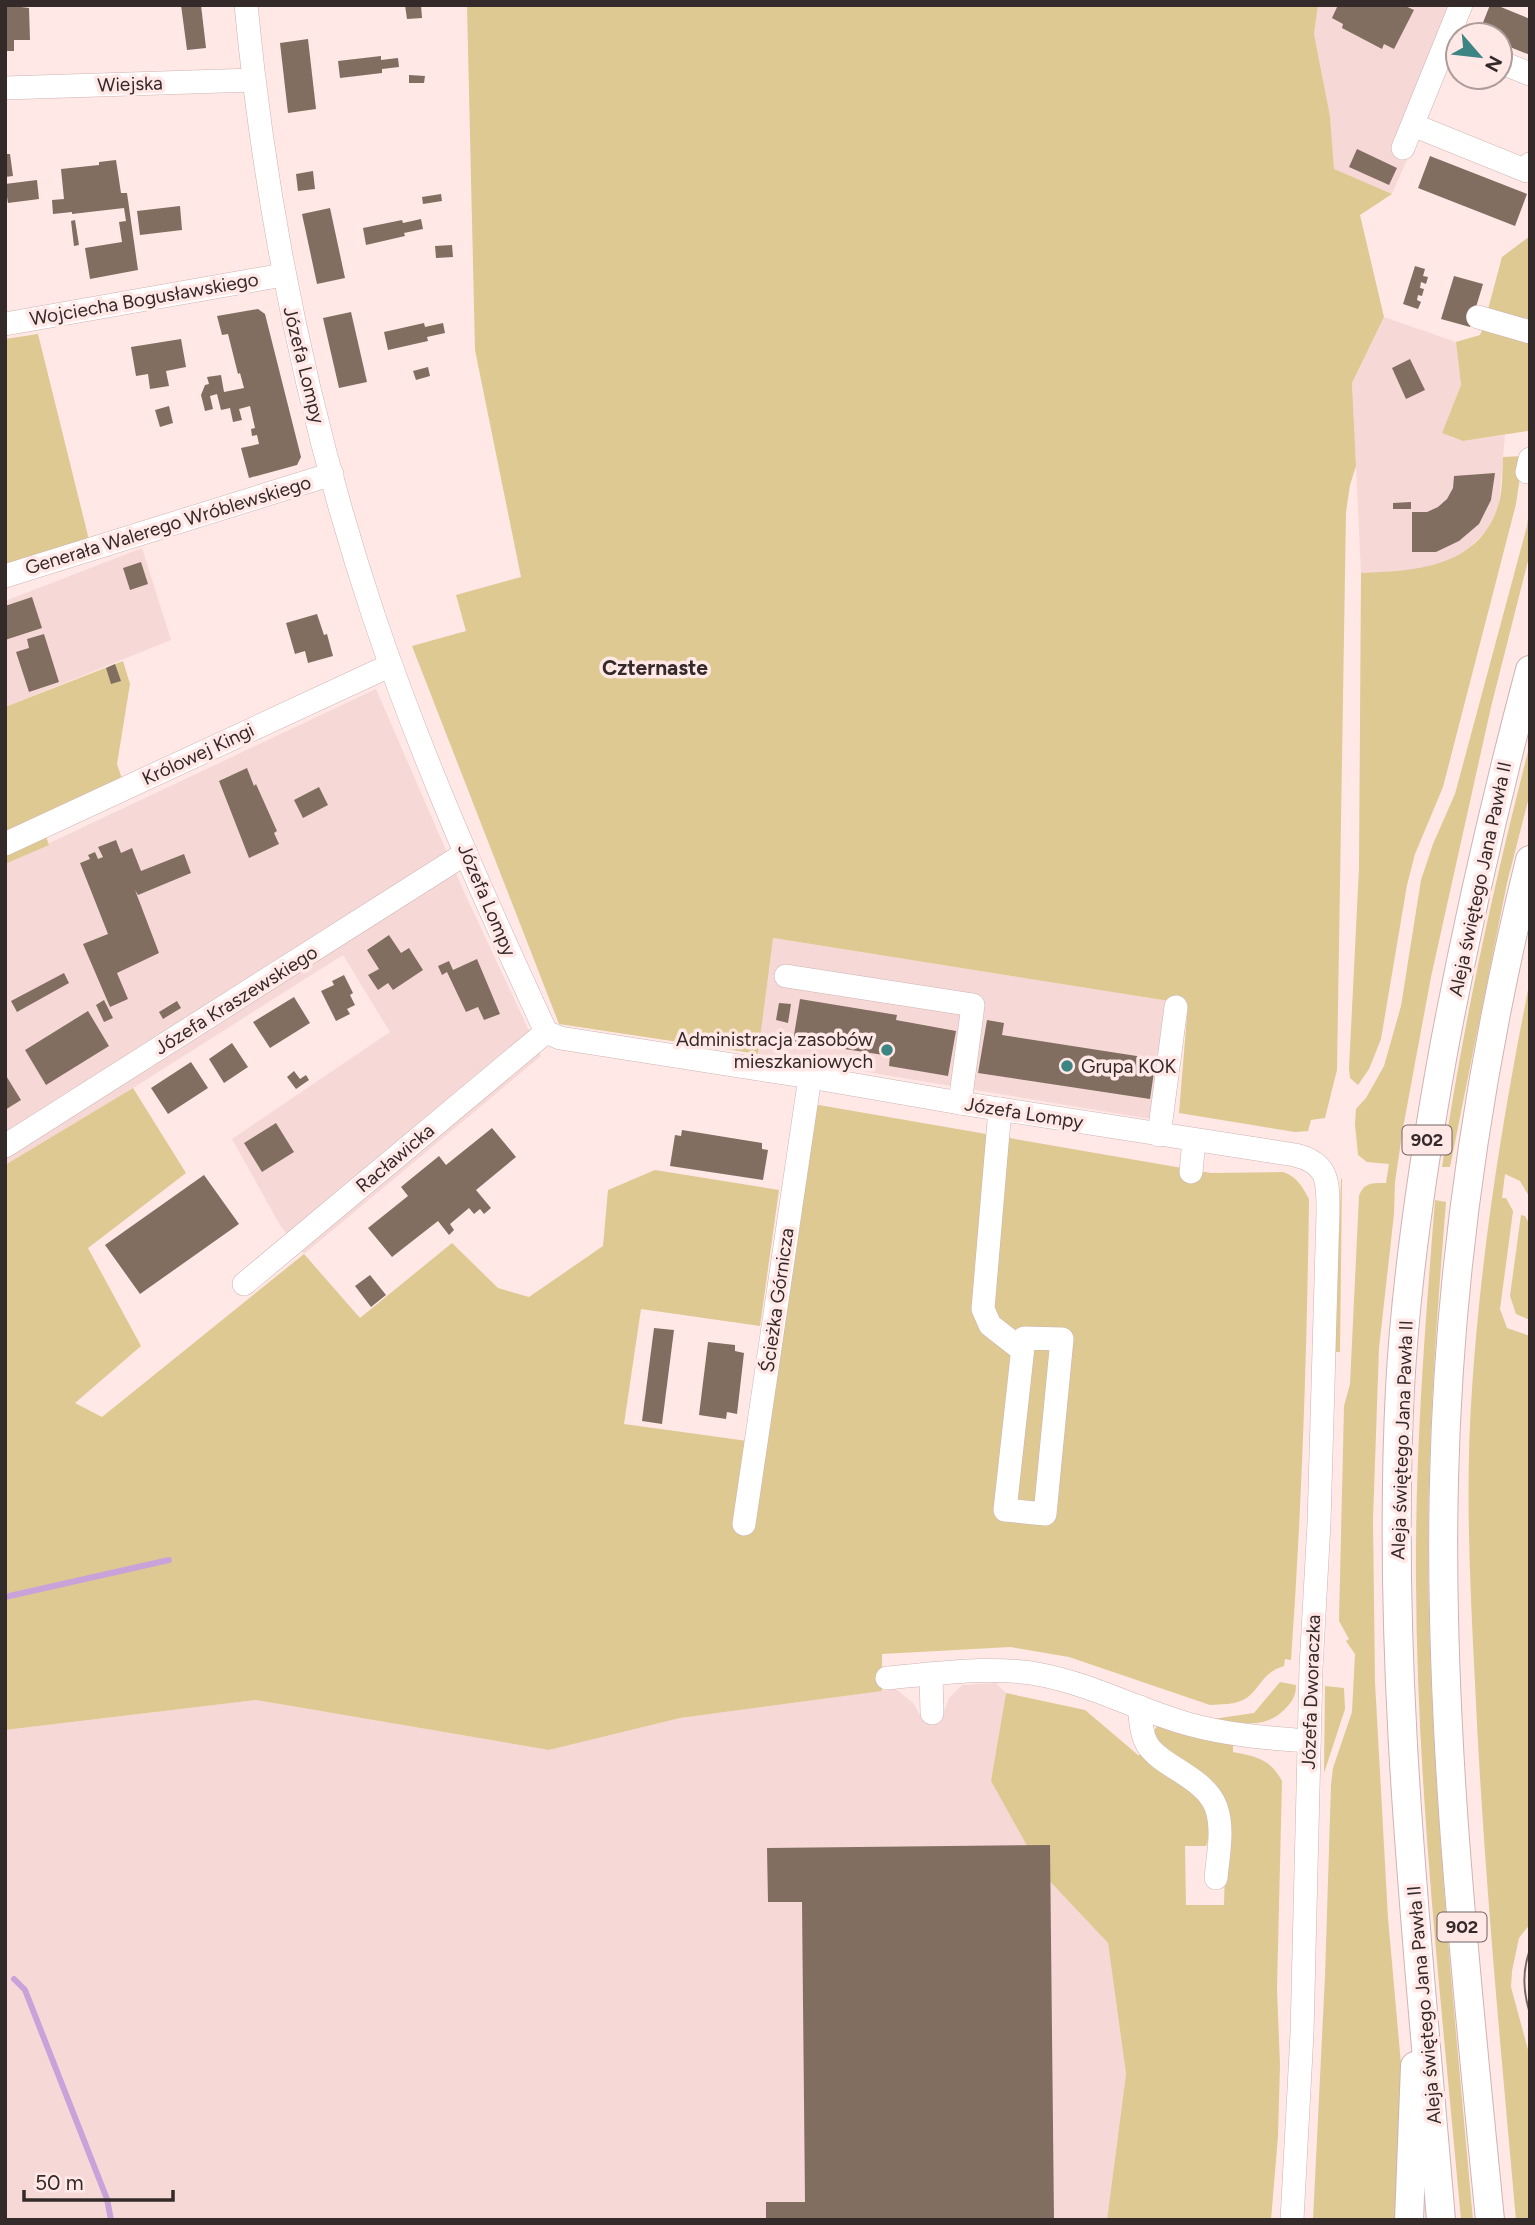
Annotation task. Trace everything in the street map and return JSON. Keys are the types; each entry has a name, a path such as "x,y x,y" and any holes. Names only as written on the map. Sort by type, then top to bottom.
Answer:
{"main road":[{"name":"Aleja świętego Jana Pawła II","path":"1441,2220 1420,1976 1402,1712 1397,1505 1400,1387 1424,1154 1452,1004 1498,791 1530,670"},
{"name":"902","path":"1490,2220 1452,1792 1445,1632 1444,1477 1450,1363 1473,1146 1497,1003 1530,860"},
{"path":"1409,2220 1420,1976"}],"street":[{"name":"Józefa Lompy","path":"246,5 272,213 283,275 296,339 357,564 424,753 546,1032 560,1038 1295,1155 1310,1159 1320,1167"},
{"path":"1404,148 1444,60"},
{"name":"Wiejska","path":"5,88 254,79"},
{"path":"1413,125 1529,171"},
{"name":"Wojciecha Bogusławskiego","path":"5,324 283,275"},
{"path":"1478,317 1530,332"},
{"name":"Generała Walerego Wróblewskiego","path":"5,576 332,474"},
{"name":"Królowej Kingi","path":"5,844 391,665"},
{"name":"Józefa Kraszewskiego","path":"5,1146 466,853"},
{"path":"786,976 974,1005 960,1103"},
{"path":"1159,1135 1176,1007"},
{"name":"Racławicka","path":"244,1284 546,1032"},
{"name":"Ścieżka Górnicza","path":"744,1524 810,1077"},
{"path":"1000,1109 983,1309 990,1325 1022,1350"},
{"path":"1191,1172 1194,1140"},
{"name":"Józefa Dworaczka","path":"1292,2220 1303,2033 1309,1741 1319,1523 1328,1204 1326,1179 1320,1167"},
{"path":"1024,1338 1062,1339 1045,1514 1005,1510 1022,1350 1024,1338"},
{"path":"887,1678 1010,1671 1040,1674 1077,1683 1189,1725 1241,1735 1309,1741"},
{"path":"931,1675 932,1713"},
{"path":"1139,1707 1141,1728 1148,1746 1202,1786 1215,1804 1220,1835 1216,1878"}],"shaded area":[{"path":"467,5 1318,5 1314,34 1330,116 1334,169 1392,194 1360,215 1384,317 1352,383 1356,466 1346,512 1337,1070 1325,1118 1311,1120 1308,1131 1295,1132 1179,1113 1188,1004 773,938 758,1054 559,1024 412,646 466,631 456,595 521,577 475,350"},
{"path":"1318,5 1453,5 1449,21 1444,21 1444,37 1415,141 1392,194 1334,170 1330,116 1314,34"},
{"path":"1530,236 1530,326 1487,313 1502,257"},
{"path":"1384,317 1456,342 1461,385 1442,433 1463,441 1505,435 1499,505 1487,530 1467,550 1439,565 1407,572 1361,573 1352,383"},
{"path":"1483,328 1530,341 1530,425 1528,431 1463,441 1442,433 1461,385 1456,342 1480,335"},
{"path":"38,334 90,544 5,568 5,339"},
{"path":"1523,456 1516,504 1443,787 1415,854 1407,885 1381,1039 1369,1069 1358,1085 1350,1078 1349,1069 1359,868 1361,573 1423,567 1460,554 1476,542 1489,527 1502,489 1503,457"},
{"path":"1530,502 1530,553 1491,707 1431,977 1403,1128 1379,1348 1373,1520 1375,1682 1388,1918 1405,2109 1402,2220 1313,2220 1331,1785 1333,1768 1352,1712 1355,1654 1346,1641 1349,1639 1339,1621 1344,1406 1350,1384 1359,1196 1366,1186 1386,1183 1389,1164 1367,1162 1358,1155 1356,1109 1366,1098 1384,1066 1401,1006 1421,880 1455,794 1527,526"},
{"path":"142,548 171,640 5,707 5,601"},
{"path":"123,661 130,684 117,764 123,782 40,820 49,845 5,864 5,707"},
{"path":"376,689 465,894 541,1056 304,1254 281,1227 232,1139 390,1032 343,955 133,1088 5,1165 5,864"},
{"path":"1530,744 1530,793 1507,883 1450,1167 1442,1167 1480,954"},
{"path":"772,938 1188,1004 1169,1122 758,1054"},
{"path":"1530,980 1530,1198 1520,1181 1505,1174 1502,1198 1506,1198 1513,1211 1500,1309 1507,1328 1530,1336 1530,1924 1519,1938 1511,1987 1530,2057 1530,2220 1516,2220 1492,1952 1478,1750 1470,1573 1469,1462 1476,1337 1487,1235 1502,1132"},
{"path":"133,1088 186,1173 88,1248 141,1346 75,1403 102,1417 304,1254 360,1318 452,1243 498,1288 529,1297 603,1246 608,1190 655,1170 779,1190 760,1326 641,1309 624,1424 762,1443 813,1104 1211,1173 1288,1174 1299,1182 1309,1199 1303,1429 1291,1660 1285,1659 1284,1666 1270,1673 1253,1693 1243,1700 1231,1704 1210,1705 1069,1657 1010,1647 882,1654 882,1691 680,1718 549,1750 256,1700 5,1730 5,1165"},
{"path":"1341,1179 1340,1352 1335,1352"},
{"path":"1435,1200 1446,1202 1430,1459 1429,1614 1435,1765 1446,1917 1473,2220 1461,2220 1432,1900 1417,1661 1416,1533 1419,1438"},
{"path":"1521,1215 1525,1216 1530,1225 1530,1320 1516,1314 1510,1296"},
{"path":"1280,1682 1296,1685 1296,1689 1291,1701 1276,1716 1251,1723 1213,1719 1254,1713"},
{"path":"996,1683 1006,1693 991,1781 1042,1873 1108,1943 1126,2074 1107,2220 5,2220 5,1730 256,1700 549,1750 680,1718 896,1689 914,1704 920,1715 942,1716 949,1698 962,1685"},
{"path":"1325,1686 1344,1688 1345,1709 1324,1773"},
{"path":"1006,1693 1085,1710 1138,1755 1146,1755 1182,1783 1207,1808 1211,1823 1206,1846 1185,1846 1186,1905 1224,1905 1226,1832 1152,1734 1157,1726 1233,1742 1233,1752 1262,1760 1272,1767 1282,1781 1277,1989 1280,2065 1278,2136 1271,2220 1107,2220 1126,2074 1108,1943 1042,1873 991,1781"}],"building":[{"path":"5,5 29,8 30,40 14,40 14,51 5,51"},
{"path":"181,5 201,5 206,48 187,50"},
{"path":"405,5 421,5 422,18 407,19"},
{"path":"1338,5 1403,5 1414,10 1394,49 1384,44 1382,49 1342,28 1343,24 1332,18"},
{"path":"1490,5 1530,19 1530,55 1514,49 1514,21 1484,21"},
{"path":"308,39 316,109 288,113 280,43"},
{"path":"381,56 381,60 398,58 399,67 382,69 382,73 340,78 338,61"},
{"path":"409,75 425,76 424,83 409,83"},
{"path":"1357,149 1397,168 1389,185 1349,167"},
{"path":"5,154 10,154 13,176 5,177"},
{"path":"1430,156 1527,194 1515,226 1418,188"},
{"path":"116,160 121,193 127,193 138,270 90,279 85,248 122,242 119,222 126,221 124,208 53,214 52,200 64,199 61,169 99,165 99,162"},
{"path":"313,171 315,189 298,191 296,174"},
{"path":"37,180 39,199 8,203 5,184"},
{"path":"441,194 442,201 423,204 422,197"},
{"path":"180,206 182,230 140,235 137,211"},
{"path":"330,208 345,278 317,284 302,214"},
{"path":"421,219 423,229 366,245 363,228"},
{"path":"75,220 79,245 74,246 71,221"},
{"path":"452,245 453,257 436,258 435,246"},
{"path":"1415,266 1425,269 1423,276 1428,277 1426,284 1421,282 1420,288 1424,289 1422,296 1418,295 1417,300 1421,302 1418,309 1403,304"},
{"path":"1454,276 1483,284 1470,327 1441,319"},
{"path":"258,309 265,314 301,457 297,465 249,478 241,448 259,444 257,435 252,436 251,429 255,428 250,406 239,409 242,420 233,422 230,408 221,410 217,394 210,396 213,409 205,411 201,395 205,385 209,384 207,377 221,375 224,392 244,388 228,334 222,335 217,316"},
{"path":"351,312 367,382 339,388 323,318"},
{"path":"424,323 425,327 443,323 445,333 427,337 428,341 388,350 384,332"},
{"path":"181,339 186,367 166,371 169,386 150,389 148,374 136,376 131,347"},
{"path":"1410,359 1425,390 1406,399 1392,368"},
{"path":"428,367 430,376 416,380 413,371"},
{"path":"169,406 173,423 160,427 155,410"},
{"path":"1495,473 1491,500 1479,524 1459,541 1436,552 1412,552 1412,512 1427,512 1438,507 1447,499 1453,488 1454,476"},
{"path":"1411,502 1411,509 1393,509 1393,503"},
{"path":"141,562 148,584 130,590 123,568"},
{"path":"32,597 42,628 5,640 5,606"},
{"path":"317,614 324,635 327,634 333,656 308,663 305,651 295,654 286,623"},
{"path":"44,634 59,682 29,692 16,652 29,648 27,639"},
{"path":"115,664 121,681 111,684 106,668"},
{"path":"247,768 277,831 274,833 279,844 249,858 219,781"},
{"path":"319,787 328,805 303,818 294,800"},
{"path":"116,840 121,853 132,848 141,871 184,854 191,873 138,895 135,890 159,953 117,973 128,999 110,1007 83,944 108,934 80,863 90,859 88,855 95,852 98,859 103,857 98,847"},
{"path":"389,935 401,953 409,948 423,970 393,990 388,983 378,990 368,975 379,969 367,950"},
{"path":"477,959 500,1014 484,1020 478,1007 466,1012 447,972 442,975 438,966 449,961 453,970"},
{"path":"64,973 69,983 17,1012 11,1001"},
{"path":"344,975 353,993 350,995 355,1005 347,1009 350,1014 336,1021 321,991 334,985 332,981"},
{"path":"294,997 310,1023 270,1048 253,1022"},
{"path":"800,999 897,1015 896,1020 956,1031 948,1076 889,1066 890,1056 793,1041"},
{"path":"104,1000 113,1018 104,1022 96,1005"},
{"path":"177,1001 181,1008 163,1019 159,1012"},
{"path":"779,1003 791,1004 788,1023 776,1020"},
{"path":"88,1011 109,1046 46,1085 25,1050"},
{"name":"Grupa KOK","path":"987,1020 1004,1023 1002,1035 1156,1059 1150,1099 978,1073"},
{"path":"232,1043 248,1067 224,1083 209,1059"},
{"path":"191,1062 208,1088 168,1114 151,1088"},
{"path":"294,1071 300,1079 306,1075 309,1080 296,1089 287,1077"},
{"path":"5,1074 21,1100 5,1110"},
{"path":"276,1123 294,1152 262,1172 244,1143"},
{"path":"492,1128 516,1157 476,1190 491,1208 484,1214 480,1209 474,1214 469,1208 450,1224 454,1230 449,1235 438,1221 392,1257 368,1228 408,1196 401,1187 439,1156 446,1165"},
{"path":"682,1130 762,1143 762,1149 768,1150 763,1180 670,1166 675,1135 681,1136"},
{"path":"204,1175 239,1224 140,1294 105,1245"},
{"path":"370,1275 386,1295 371,1307 355,1286"},
{"path":"654,1328 674,1330 662,1424 642,1421"},
{"path":"708,1342 735,1345 735,1351 744,1353 737,1414 727,1412 726,1419 699,1415"},
{"path":"1050,1845 1054,2220 766,2220 766,2202 805,2202 802,1902 768,1902 767,1848"}],"waterway":[{"path":"5,1597 169,1560"},
{"path":"14,1979 25,1990 107,2199 111,2220"}],"tram line":[{"path":"1530,1949 1524,1982 1530,2014"}],"place":[{"name":"Administracja zasobów mieszkaniowych","path":"887,1050"},
{"name":"Grupa KOK","path":"1067,1066"}],"district":[{"name":"Czternaste","path":"655,667"}]}
